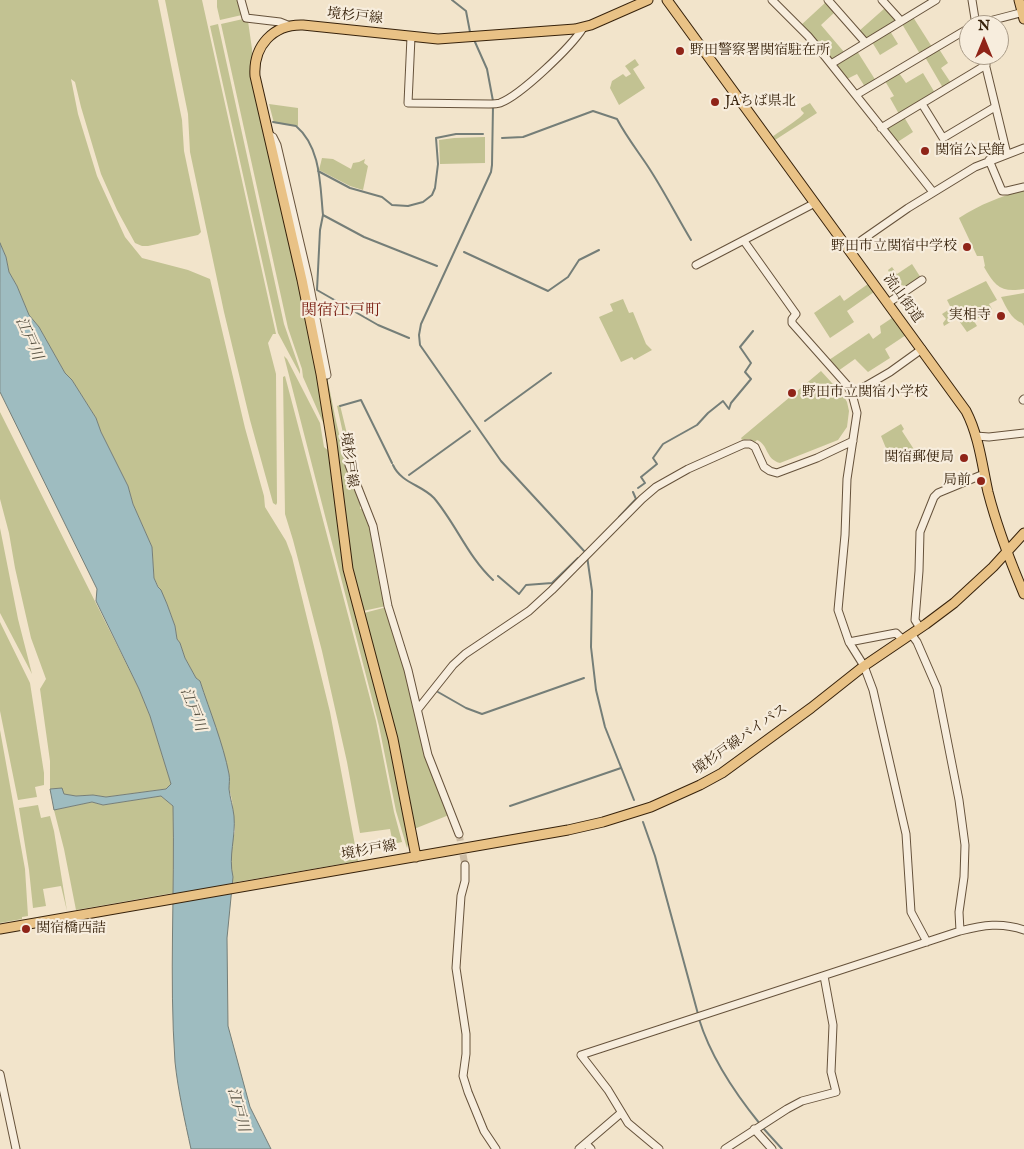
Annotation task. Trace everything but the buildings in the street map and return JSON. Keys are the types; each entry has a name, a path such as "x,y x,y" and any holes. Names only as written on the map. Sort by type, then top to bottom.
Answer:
{"main road":[{"name":"境杉戸線","path":"0,929 416,857 393,739 348,569 321,374 302,280 255,76 255,60 259,49 268,37 290,26 320,27 438,39 466,38 583,28 648,0"},
{"name":"流山街道","path":"666,0 961,403 971,420 999,531 1024,594"},
{"path":"1020,0 1024,15"},
{"name":"境杉戸線バイパス","path":"416,857 568,830 628,815 676,797 700,785 722,772 811,708 864,666 920,628 979,582 1024,533"}],"street":[{"path":"241,0 246,18 280,22 290,26"},
{"path":"772,0 808,36 933,192"},
{"path":"828,0 866,42"},
{"path":"882,0 901,21"},
{"path":"831,64 936,0"},
{"path":"972,0 973,15"},
{"path":"1009,18 1024,15"},
{"path":"411,37 408,104 499,104 523,88 548,66 576,39 583,28"},
{"path":"856,96 959,34"},
{"path":"881,128 986,65 1007,154"},
{"path":"922,104 943,138 995,107"},
{"path":"268,134 273,137 277,145 308,277 327,375"},
{"path":"849,249 974,166 1024,149"},
{"path":"989,160 1002,191 1007,192 1024,187"},
{"path":"696,265 815,203"},
{"path":"744,241 796,314 792,319 792,323 847,385 852,394 857,414 848,479 838,610 849,642 864,666 872,690 906,834 911,912 927,942"},
{"path":"888,303 922,280"},
{"path":"852,394 890,372 922,349"},
{"path":"976,436 990,437 1024,432"},
{"path":"418,709 453,665 465,654 529,611 649,492 688,468 707,462 744,444 752,445 756,449 764,467 770,472 777,473 817,458 853,441"},
{"path":"349,465 373,526 388,606 418,709 428,755 459,834"},
{"path":"920,628 915,620 920,532 923,522 934,497 984,474"},
{"path":"849,642 896,633 903,640"},
{"path":"912,634 937,688 959,800 964,845 960,931"},
{"path":"465,864 456,968 466,1034 463,1076 484,1131 496,1149"},
{"path":"659,1149 628,1122 608,1090 582,1055 960,931 975,927 997,925 1024,930"},
{"path":"725,1149 802,1101 836,1092 831,1072 833,1025 824,976"},
{"path":"0,1074 16,1149"},
{"path":"579,1149 588,1146 621,1113"},
{"path":"759,1127 772,1149"}],"green space":[{"path":"0,0 158,0 182,120 184,151 201,232 198,235 148,246 135,243 117,210 101,174 75,82 71,79 78,114 97,176 125,237 142,258 188,270 210,279 245,428 264,496 265,507 286,541 292,557 330,712 358,861 231,883 233,877 231,847 235,831 229,774 200,681 196,678 185,658 177,639 175,626 167,604 154,578 152,547 133,504 128,486 96,418 72,380 65,373 39,327 29,315 9,272 6,257 0,243"},
{"path":"165,0 202,0 276,334 273,334 268,343 276,374 276,505 273,503 250,420 224,312 190,152 188,114"},
{"path":"217,0 239,0 242,15 220,20"},
{"path":"826,2 835,12 821,25 844,52 833,59 830,59 800,26"},
{"path":"885,8 895,19 895,22 865,38 859,31"},
{"path":"913,17 932,47 920,54 902,24"},
{"path":"243,19 248,21 252,49 252,80 301,290 327,426 325,427 303,377 288,328 221,24"},
{"path":"218,24 284,324 300,374 278,333 210,26"},
{"path":"890,31 898,44 880,55 872,42"},
{"path":"939,49 948,63 941,68 951,83 943,88 925,57"},
{"path":"857,51 876,81 865,87 857,74 847,79 836,66 836,63"},
{"path":"635,59 639,65 633,69 645,88 619,105 610,88 612,81 623,74 626,77 631,74 625,66"},
{"path":"899,73 906,83 923,73 935,93 899,114 890,98 894,96 885,81"},
{"path":"810,103 817,113 775,140 772,137 802,115 804,113 801,108"},
{"path":"269,104 298,108 298,126 274,123"},
{"path":"904,117 913,132 896,143 886,128"},
{"path":"485,137 485,163 440,164 439,140"},
{"path":"322,158 333,159 351,169 353,163 365,159 364,163 368,166 363,190 350,186 319,170"},
{"path":"1024,190 1024,289 1004,289 995,283 984,267 983,256 977,256 959,218 990,201"},
{"path":"912,264 921,278 905,289 903,285 898,288 896,285 892,288 892,279 888,270 892,267 897,274"},
{"path":"986,281 997,300 989,304 992,309 974,321 977,326 967,332 957,318 944,326 943,323 946,319 942,314 951,308 947,300"},
{"path":"868,284 874,292 847,311 854,322 830,338 814,313 840,295 844,301"},
{"path":"310,293 336,421 351,483 354,483 360,499 360,509 364,508 373,533 386,606 363,611 351,561 335,442"},
{"path":"1024,293 1024,326 1012,316 1001,297"},
{"path":"623,299 629,313 633,312 646,344 652,350 634,360 632,357 621,362 599,317 613,311 610,304"},
{"path":"892,318 906,335 885,349 890,358 868,372 855,359 838,371 829,360 869,333 873,339 881,333 880,326"},
{"path":"284,356 320,423 324,447 331,453 336,496 409,840 407,848 396,811 379,726"},
{"path":"821,371 847,402 849,411 847,427 838,440 780,463 769,455 761,442 749,439 742,440 741,438"},
{"path":"285,376 376,721 394,812 404,849 402,842 393,844 390,829 360,833 347,762 322,651 285,514 283,377"},
{"path":"340,405 355,467 348,456 337,406"},
{"path":"0,412 139,689 150,716 171,784 166,789 106,797 93,795 76,796 64,794 59,788 50,789 50,761 40,689 46,679 31,638 0,499"},
{"path":"901,424 904,429 902,431 917,454 906,460 902,452 890,458 881,436"},
{"path":"0,528 18,619 32,674 0,613"},
{"path":"387,607 449,815 414,829 364,613"},
{"path":"0,622 30,683 44,773 44,785 35,787 37,797 18,800 0,711"},
{"path":"0,730 25,869 28,916 0,923"},
{"path":"161,796 173,806 173,893 76,910 54,810 92,802 103,805"},
{"path":"38,805 41,818 50,816 67,911 61,886 43,889 46,906 33,908 19,808"}],"water":[{"name":"江戸川","path":"0,243 6,257 9,272 29,315 39,327 65,373 72,380 96,418 128,486 133,504 152,547 154,578 167,604 175,626 177,639 185,658 196,678 200,681 223,751 229,776 229,789 234,813 231,862 233,877 227,938 228,1026 250,1107 271,1149 191,1149 178,1084 173,1030 173,806 161,796 103,805 92,802 54,810 50,789 62,788 64,794 76,796 93,795 106,797 166,789 171,784 150,716 139,689 96,601 97,589 0,392"}],"waterway":[{"path":"452,0 466,11 470,32"},
{"path":"475,42 487,69 493,101"},
{"path":"493,106 491,172 421,324 420,345 501,461 585,552"},
{"path":"502,138 523,137 593,111 617,119 653,174 691,240"},
{"path":"273,122 296,126 310,145 318,167 323,215 364,237 437,266"},
{"path":"318,171 350,188 382,197 392,205 408,206 423,202 432,195 435,188 438,164 436,138 456,134 483,134"},
{"path":"323,215 320,230 317,290 378,325 409,338"},
{"path":"464,252 548,291 568,277 579,260 599,250"},
{"path":"638,488 645,483 641,477 657,464 653,458 663,444 697,425 723,401 729,409 731,403 751,379 745,372 751,363 740,347 753,331"},
{"path":"485,421 551,373"},
{"path":"340,406 361,400 392,463"},
{"path":"409,475 470,431"},
{"path":"393,465 401,476 434,498 476,561 493,580"},
{"path":"619,517 636,499 633,492"},
{"path":"587,556 592,591 591,647 596,690 605,727 634,800"},
{"path":"498,576 519,594 526,585 552,583 578,558"},
{"path":"438,692 466,708 482,714 584,678"},
{"path":"510,806 621,768"},
{"path":"643,822 655,856 698,1014"},
{"path":"699,1019 710,1047 724,1074 760,1124"},
{"path":"763,1128 782,1149"}],"tunnel":[{"path":"459,834 465,865"}],"place":[{"name":"野田警察署関宿駐在所","path":"680,51"},
{"name":"JAちば県北","path":"715,102"},
{"name":"関宿公民館","path":"925,151"},
{"name":"野田市立関宿中学校","path":"967,247"},
{"name":"実相寺","path":"1001,316"},
{"name":"野田市立関宿小学校","path":"792,393"},
{"name":"関宿郵便局","path":"964,458"},
{"name":"局前","path":"981,481"},
{"name":"関宿橋西詰","path":"26,929"}],"district":[{"name":"関宿江戸町","path":"341,312"}]}
